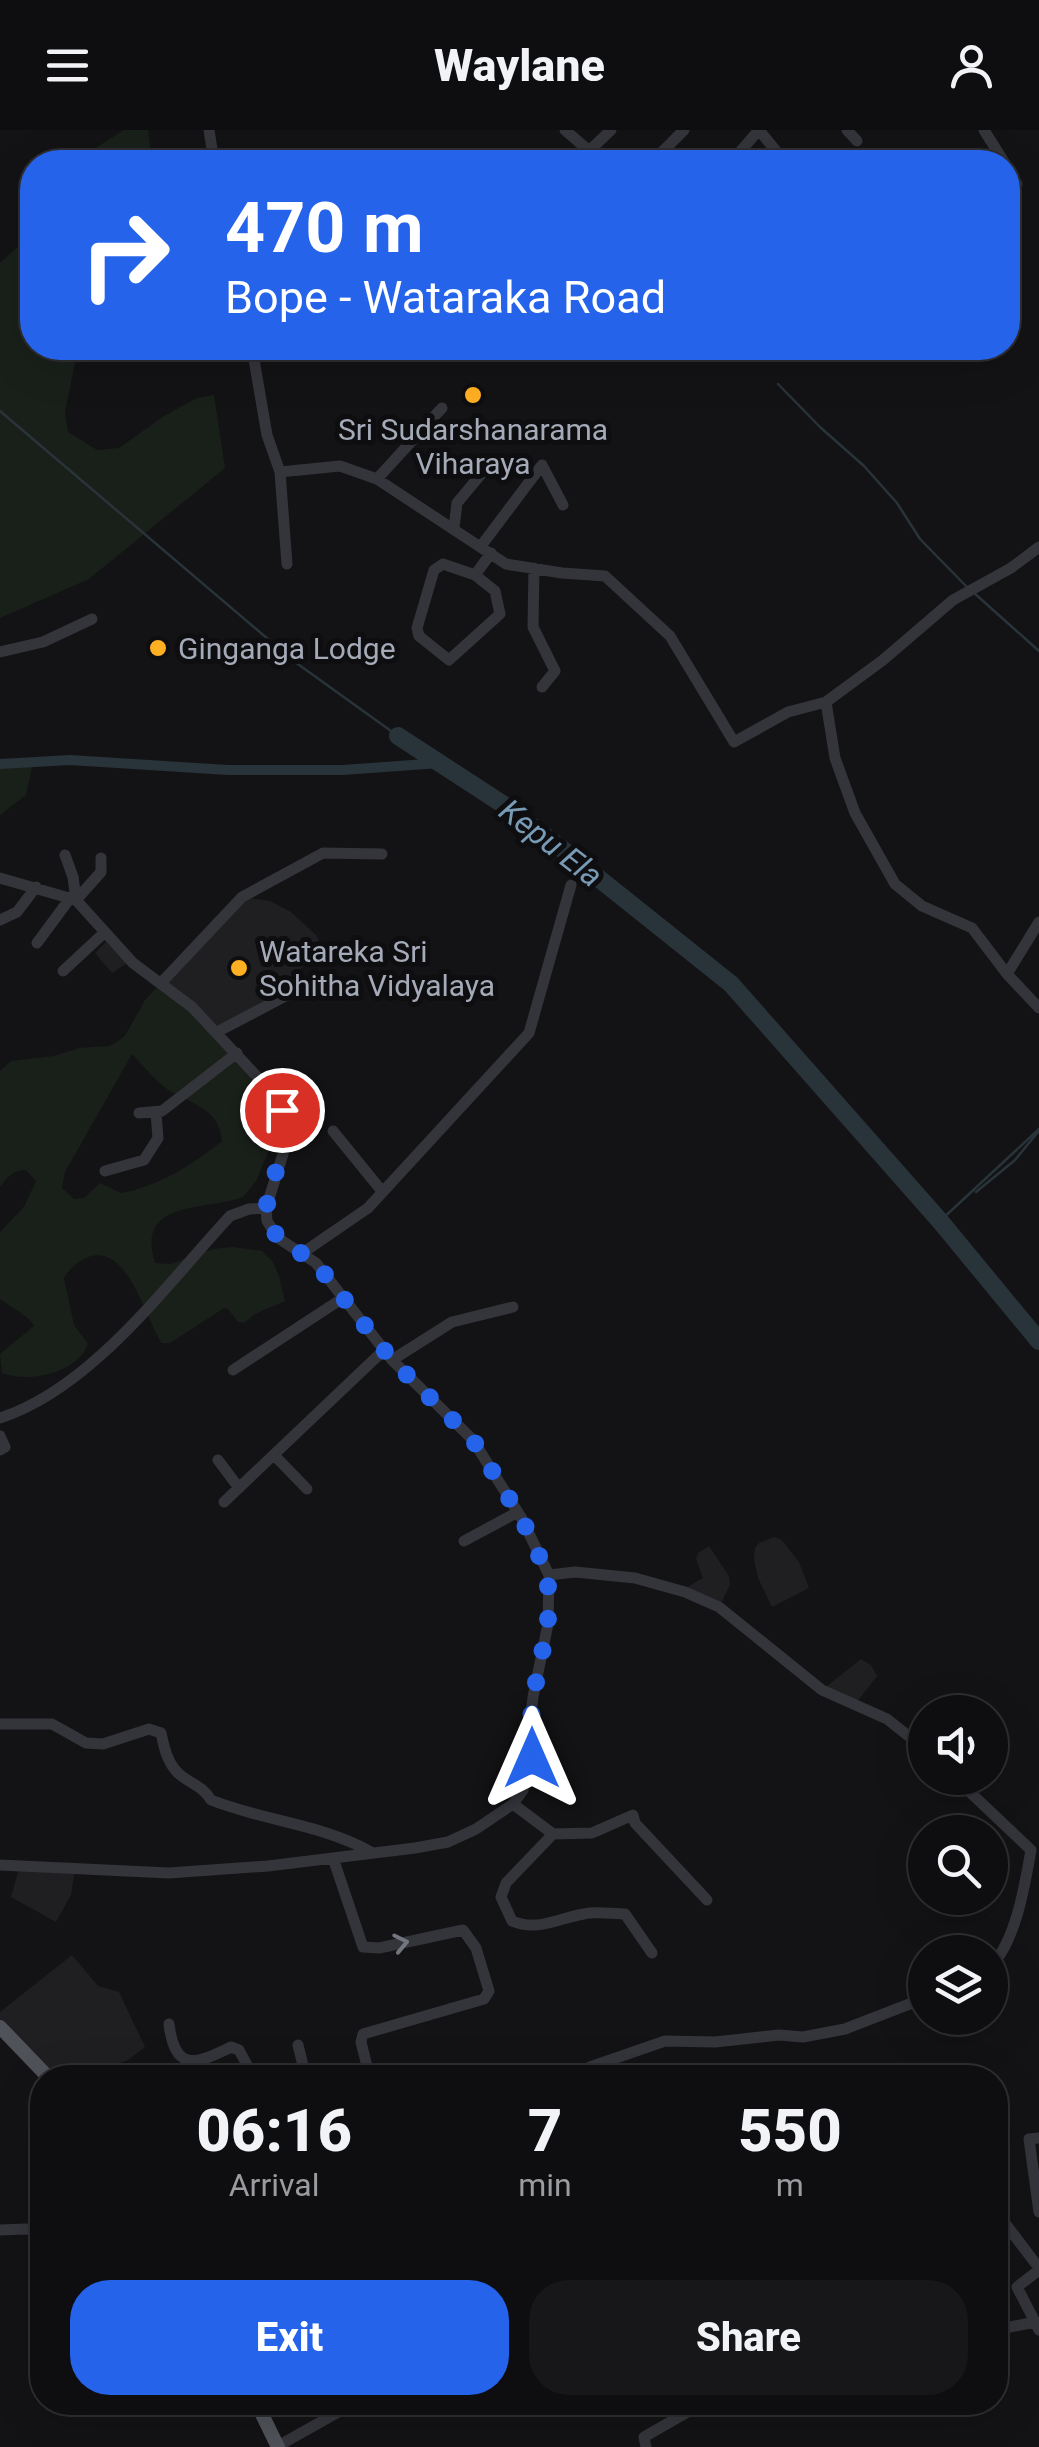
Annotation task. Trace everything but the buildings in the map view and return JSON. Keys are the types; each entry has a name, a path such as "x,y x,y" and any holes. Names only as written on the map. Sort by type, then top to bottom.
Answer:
{"main road":[{"path":"0,2027 37,2065"},
{"path":"262,2415 278,2446"}],"street":[{"path":"565,130 588,150"},
{"path":"590,150 611,130"},
{"path":"664,150 684,130"},
{"path":"741,150 759,130 775,150"},
{"path":"848,130 858,141"},
{"path":"254,360 267,436 280,472 287,564"},
{"path":"377,478 442,408"},
{"path":"475,574 486,550 542,465 563,506"},
{"path":"280,472 340,466 377,478 506,564 605,576 670,636 734,742 788,712 826,702 883,660 952,600 1039,548"},
{"path":"454,528 458,503 487,467"},
{"path":"443,564 475,574 496,591 500,614 449,660 419,636 417,628 434,570 443,564"},
{"path":"534,568 533,627 555,671 542,687"},
{"path":"0,652 43,642 92,619"},
{"path":"826,702 835,758 855,813 895,884 922,906 972,928 1039,1008"},
{"path":"160,983 242,896 324,852 382,854"},
{"path":"65,855 73,877 74,898"},
{"path":"36,942 101,872 101,858"},
{"path":"0,878 74,898 133,963 192,1007 263,1083 287,1122 283,1154 266,1208 268,1221 278,1238 316,1263 388,1355 473,1440 518,1512 548,1575 548,1624 531,1714 532,1758 524,1790 513,1804 476,1829 448,1842 332,1858 169,1873 0,1865"},
{"path":"301,1254 368,1208 529,1032 571,885"},
{"path":"0,920 16,912 36,887"},
{"path":"1007,974 1039,922"},
{"path":"63,971 104,932"},
{"path":"217,1032 297,990"},
{"path":"139,1112 156,1113 237,1053"},
{"path":"105,1171 144,1160 158,1138 156,1113"},
{"path":"334,1132 381,1190"},
{"path":"0,1418 28,1409 96,1362 230,1216 266,1208"},
{"path":"233,1370 344,1298"},
{"path":"224,1502 388,1355 452,1322 513,1307"},
{"path":"0,1436 5,1446 0,1450"},
{"path":"274,1455 307,1489"},
{"path":"218,1460 239,1488"},
{"path":"464,1541 518,1512"},
{"path":"548,1575 575,1572 635,1578 686,1592 719,1607 822,1690 886,1720 908,1736"},
{"path":"0,1724 52,1724 86,1743 103,1744 150,1730 161,1733 166,1754 178,1773 204,1789 211,1800 241,1812 286,1820 349,1840 371,1852"},
{"path":"973,1795 1035,1852 1008,1938"},
{"path":"513,1804 553,1834 592,1832 633,1815 635,1823 707,1900"},
{"path":"553,1834 506,1883 501,1897 512,1921 523,1926 541,1925 585,1913 625,1914 652,1953"},
{"path":"332,1858 363,1947 379,1948 463,1930 476,1948 489,1991 484,1999 362,2034 367,2065"},
{"path":"593,2065 665,2041 804,2037 845,2028 908,2004"},
{"path":"169,2024 171,2042 181,2058 191,2062 206,2060 230,2047 239,2050 247,2065"},
{"path":"298,2045 303,2065"},
{"path":"1039,2138 1029,2139 1039,2212"},
{"path":"1008,2227 1039,2269 1018,2287 1037,2326 1008,2329"},
{"path":"0,2230 30,2229"},
{"path":"278,2446 333,2415"},
{"path":"646,2447 644,2437 682,2415"}],"shaded area":[{"path":"124,130 148,130 150,150 92,150"},
{"path":"20,245 20,360 76,360 65,412 68,432 97,450 119,448 164,416 197,398 214,395 225,468 89,579 0,618 0,263"},
{"path":"33,763 26,795 0,815 0,764"},
{"name":"Watareka Sri Sohitha Vidyalaya","path":"242,897 270,901 291,912 321,944 296,975 297,990 217,1032 161,983"},
{"path":"106,942 127,963 112,973 95,953"},
{"path":"161,983 221,1036 287,1122 271,1145 256,1181 243,1197 178,1211 164,1218 155,1228 152,1242 155,1263 171,1264 213,1249 262,1251 273,1262 285,1301 244,1323 224,1308 170,1343 162,1343 125,1272 115,1261 102,1256 88,1257 74,1265 64,1278 74,1325 88,1344 82,1354 74,1363 51,1374 25,1377 2,1373 0,1354 34,1326 0,1299 0,1232 24,1207 36,1181 21,1170 0,1187 0,1071 11,1061 109,1046 125,1036 145,1000","holes":["132,1054 167,1089 210,1114 222,1141 187,1166 148,1186 121,1193 100,1183 84,1198 74,1199 62,1188 65,1172"]},
{"path":"774,1537 782,1540 799,1562 809,1588 772,1607 754,1560 759,1543"},
{"path":"709,1546 729,1576 730,1585 719,1607 685,1592 703,1578 696,1559"},
{"path":"861,1659 871,1665 877,1676 854,1706 822,1690"},
{"path":"20,1865 75,1868 71,1895 56,1922 11,1897"},
{"path":"72,1955 98,1986 119,1992 145,2047 115,2065 37,2065 0,2027 0,2012"}],"waterway":[{"path":"778,384 864,466 897,503 920,539 967,587"},
{"name":"Kepu Ela","path":"0,411 295,662 398,736"},
{"path":"973,592 1039,651"},
{"name":"Kepu Ela","path":"398,736 501,803 731,984 940,1221 1039,1341"},
{"path":"0,764 70,760 228,770 343,770 440,763"},
{"path":"940,1221 1039,1129"},
{"path":"976,1192 1015,1160 1038,1132"}],"place":[{"name":"Sri Sudarshanarama Viharaya","path":"473,395"},
{"name":"Ginganga Lodge","path":"158,648"},
{"name":"Watareka Sri Sohitha Vidyalaya","path":"239,968"}],"route":[{"path":"282,1110 286,1134 266,1208 268,1221 278,1238 316,1263 392,1360 473,1440 522,1519 548,1575 548,1624 533,1697 532,1758"}]}
